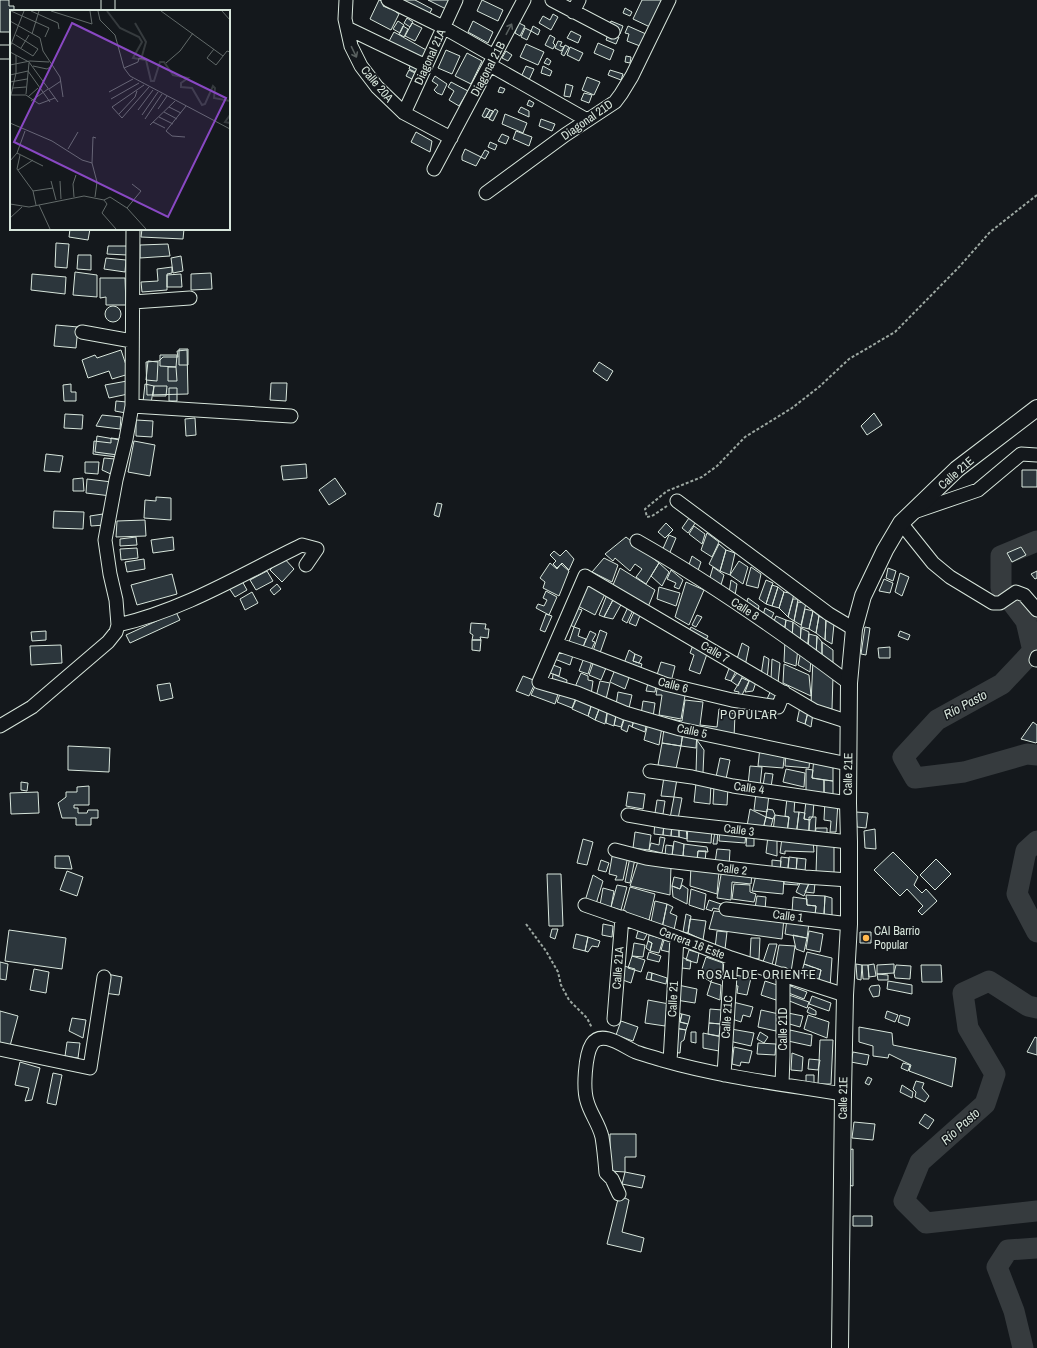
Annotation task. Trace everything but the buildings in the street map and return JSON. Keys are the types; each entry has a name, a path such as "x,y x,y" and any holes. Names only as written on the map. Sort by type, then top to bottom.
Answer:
{"main road":[{"name":"Calle 21E","path":"840,1348 845,995 849,924 849,683 854,629 863,596 885,550 907,518 957,469 1037,408"}],"street":[{"name":"Calle 20A","path":"346,0 346,19 351,46 361,66 377,87 404,113 451,138"},
{"path":"388,0 443,28 587,120"},
{"name":"Diagonal 21A","path":"404,113 456,0"},
{"name":"Diagonal 21B","path":"434,169 524,0"},
{"path":"552,0 576,6 614,32"},
{"name":"Diagonal 21D","path":"486,193 565,134 615,102 632,76 668,1"},
{"path":"347,28 426,66"},
{"path":"0,726 32,706 108,642 116,632 118,625 116,600 110,574 105,540 132,406 133,230"},
{"path":"133,302 190,298"},
{"path":"82,332 132,341"},
{"path":"132,406 291,416"},
{"path":"1037,455 1021,454 978,490 907,518 933,563 950,577 993,603 1000,603 1016,592 1024,595 1037,610"},
{"path":"677,501 830,614 854,629"},
{"name":"Calle 8","path":"637,541 660,554 786,636 849,683"},
{"path":"118,625 158,614 202,596 302,545 317,549 306,565"},
{"name":"Calle 7","path":"556,644 585,576 815,711 849,722"},
{"name":"Calle 5","path":"556,644 539,682 577,693 625,713 680,729 848,764"},
{"name":"Calle 6","path":"556,644 665,684 732,700 778,707 784,692"},
{"name":"Calle 4","path":"650,771 692,777 733,786 848,802"},
{"name":"Calle 3","path":"628,815 668,822 849,842"},
{"name":"Calle 2","path":"615,850 646,858 667,861 805,877 849,880"},
{"name":"Carrera 16 Este","path":"585,905 677,936 731,958 845,995"},
{"name":"Calle 1","path":"726,909 849,924"},
{"name":"Calle 21A","path":"614,1019 622,917"},
{"name":"Calle 21","path":"670,1062 677,936"},
{"name":"Calle 21C","path":"724,1075 731,958"},
{"name":"Calle 21D","path":"782,1084 784,1056 783,974"},
{"path":"0,1049 90,1068 104,977"},
{"path":"619,1194 612,1179 606,1173 602,1136 587,1101 585,1078 588,1058 592,1044 597,1040 613,1040 636,1052 724,1075 843,1094"}],"path":[{"path":"677,501 666,506 652,516 647,517 645,509 667,491 702,477 717,466 745,437 792,408 819,387 849,359 895,332 960,266 990,232 1037,195"},
{"path":"526,924 546,951 558,972 561,985 569,1000 587,1018 597,1040"}],"waterway":[{"name":"Río Pasto","path":"1037,541 1001,556 1001,588 1026,621 1033,651 1002,684 937,720 903,757 915,778 964,772 1027,754 1037,755"},
{"path":"1026,621 1035,614"},
{"name":"Río Pasto","path":"1037,841 1026,851 1017,894 1037,932"},
{"name":"Río Pasto","path":"1037,1008 1028,1006 989,981 963,993 968,1028 995,1074 985,1104 920,1162 904,1201 926,1223 1037,1211"},
{"name":"Río Pasto","path":"1023,1348 1014,1311 997,1267 1008,1250 1037,1248"}],"place":[{"name":"CAI Barrio Popular","path":"866,938"}],"district":[{"name":"POPULAR","path":"749,714"},
{"name":"ROSAL DE ORIENTE","path":"757,974"}]}
